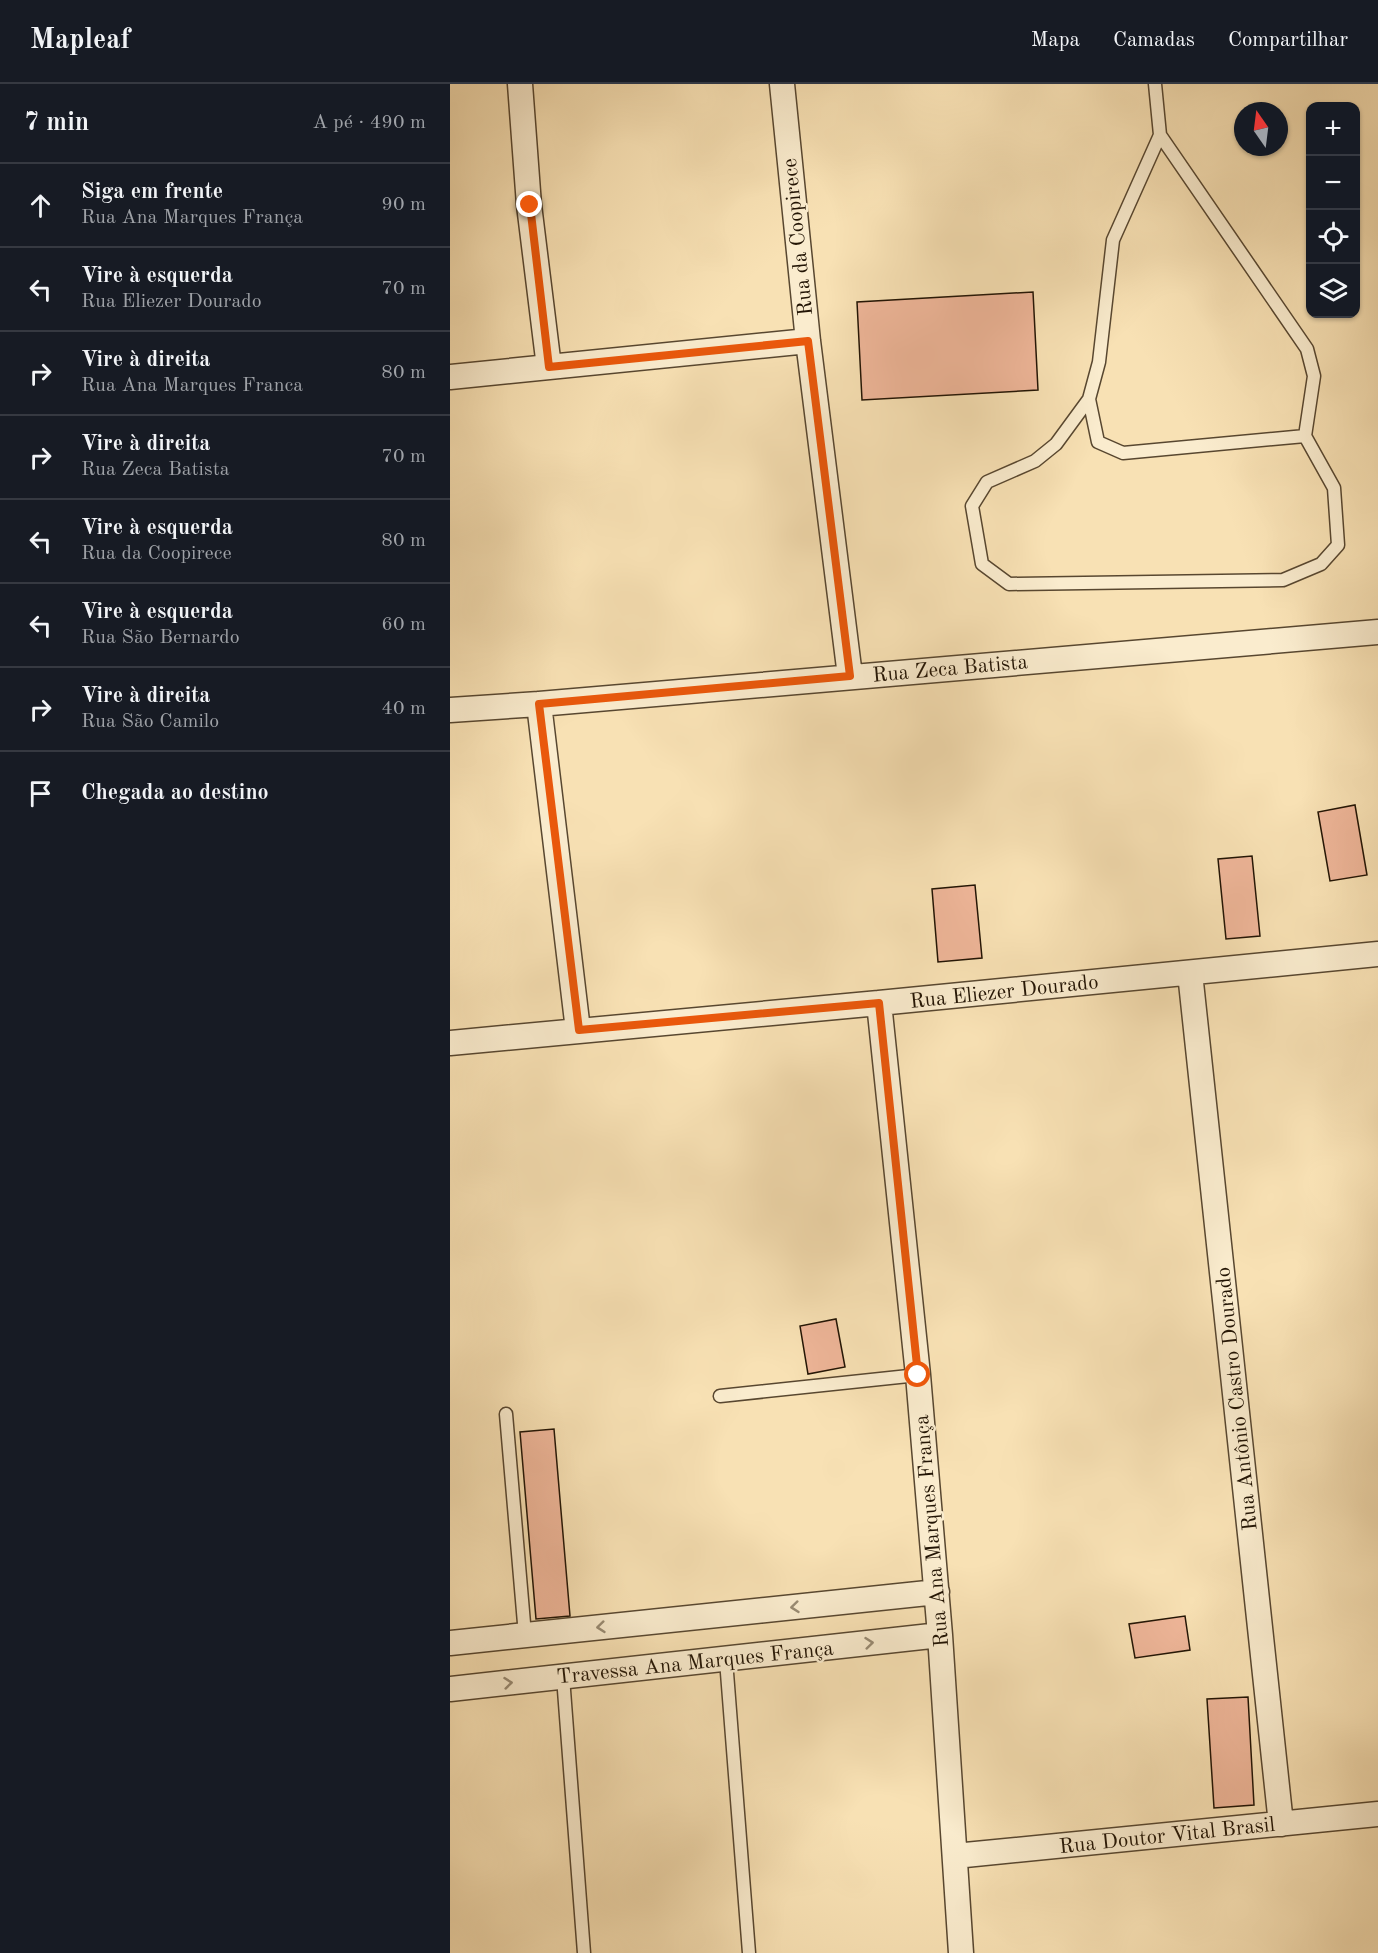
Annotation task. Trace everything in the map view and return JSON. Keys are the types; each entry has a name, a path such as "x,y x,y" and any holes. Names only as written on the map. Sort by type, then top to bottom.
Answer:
{"street":[{"path":"520,84 530,205 549,367"},
{"name":"Rua da Coopirece","path":"782,84 808,341 850,676"},
{"path":"450,377 808,341"},
{"name":"Rua Zeca Batista","path":"450,710 1378,632"},
{"path":"539,704 579,1030"},
{"name":"Rua Eliezer Dourado","path":"450,1043 1378,954"},
{"name":"Rua Antônio Castro Dourado","path":"1190,973 1281,1824"},
{"name":"Rua Ana Marques França","path":"879,1003 918,1375 937,1592 961,1953"},
{"path":"450,1643 937,1592"},
{"name":"Travessa Ana Marques França","path":"450,1689 940,1635"},
{"name":"Rua Doutor Vital Brasil","path":"955,1856 1378,1814"}],"lane":[{"path":"1155,84 1160,135 1307,349 1314,376 1305,436 1334,489 1338,545 1321,564 1283,579 1009,584 982,564 972,506 987,482 1035,461 1056,444 1089,399 1099,362 1113,240 1160,135"},
{"path":"1089,399 1098,442 1123,453 1305,436"},
{"path":"720,1396 918,1375"},
{"path":"506,1414 525,1635"},
{"path":"726,1660 749,1953"},
{"path":"563,1677 584,1953"}],"building":[{"path":"1033,292 1038,390 862,400 857,302"},
{"path":"1355,805 1367,875 1330,881 1318,812"},
{"path":"1252,856 1260,936 1226,939 1218,859"},
{"path":"975,885 982,958 938,962 932,889"},
{"path":"836,1319 845,1367 808,1374 800,1326"},
{"path":"554,1429 570,1616 536,1619 520,1432"},
{"path":"1185,1616 1190,1650 1135,1658 1129,1624"},
{"path":"1248,1697 1254,1805 1214,1808 1207,1699"}],"route":[{"path":"530,205 549,367 808,341 850,676 539,704 579,1030 879,1003 918,1375"}]}
